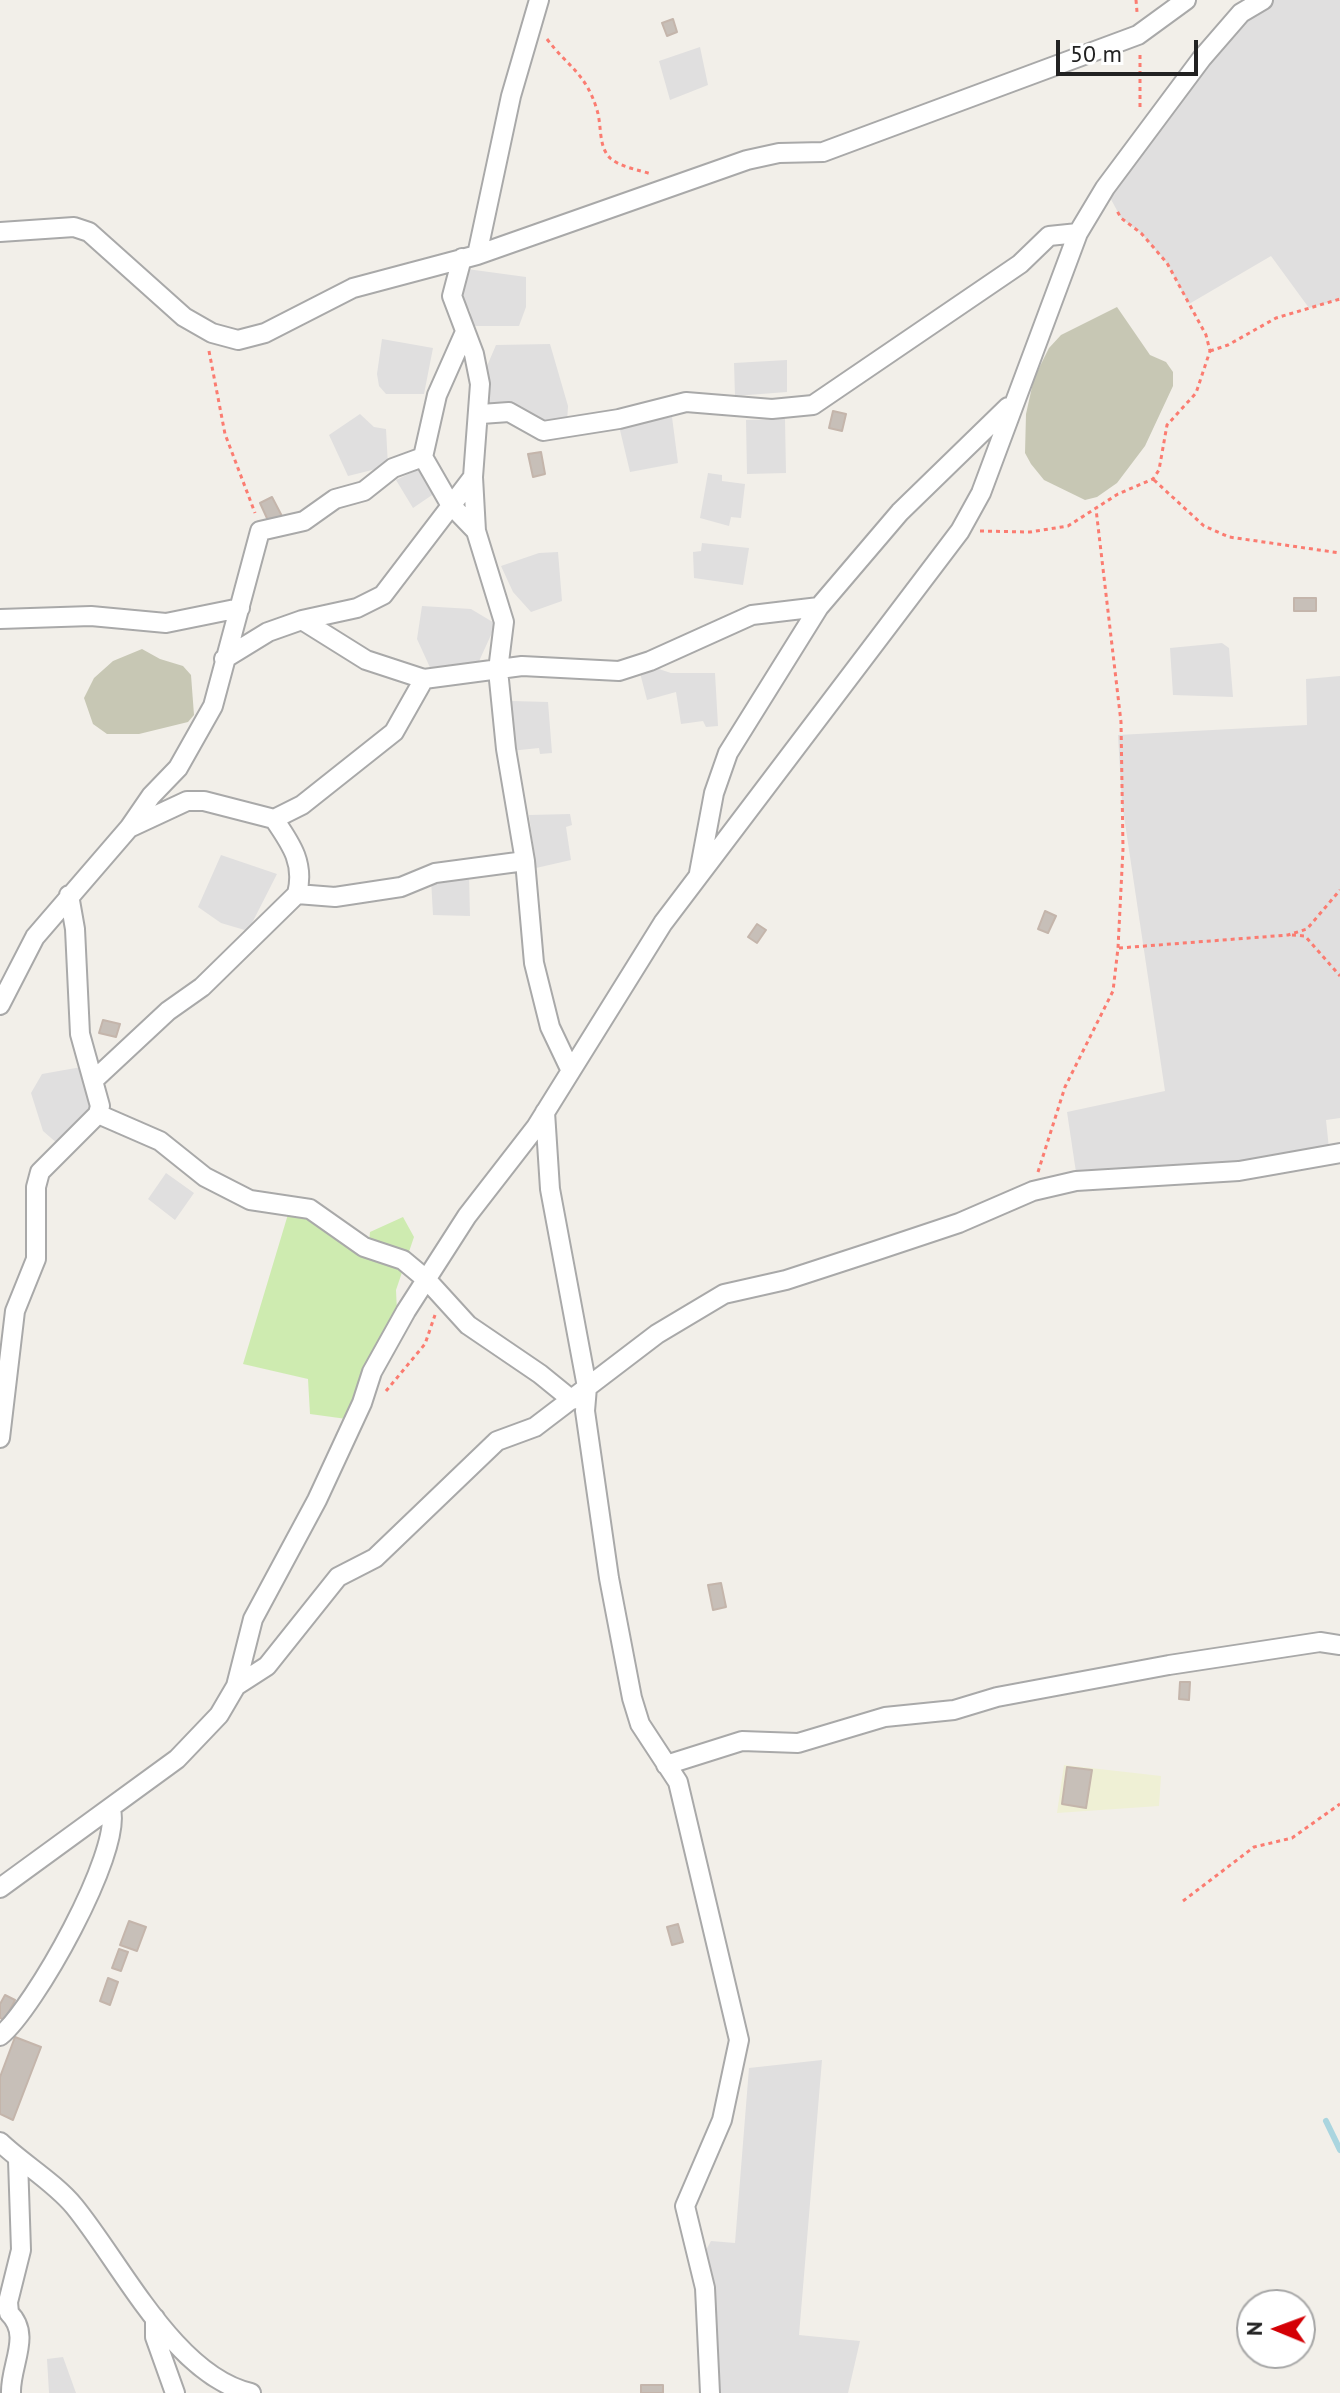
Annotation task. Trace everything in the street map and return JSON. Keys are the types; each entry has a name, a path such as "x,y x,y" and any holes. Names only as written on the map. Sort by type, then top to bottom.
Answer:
{"street":[{"path":"539,0 469,256 452,296 479,373 481,414 473,477 476,531 504,622 498,670 506,749 525,861 534,963 550,1027 570,1069"},
{"path":"0,232 74,227 89,232 162,300 199,325 225,337 250,339 353,288 469,256 747,160 779,153 823,152 1138,35 1186,0"},
{"path":"0,1888 177,1759 219,1715 236,1686 253,1619 317,1500 362,1403 372,1372 427,1280 467,1216 536,1127 663,923 960,531 981,493 1078,233 1105,188 1202,58 1241,13 1263,0"},
{"path":"481,414 509,412 543,431 603,422 695,401 772,409 813,405 1020,264 1049,236 1078,233"},
{"path":"465,332 437,395 426,429 423,457 450,504 476,531"},
{"path":"699,875 714,793 728,753 819,607 900,512 1012,404"},
{"path":"0,1005 35,937 129,828 151,796 178,768 200,732 213,706 260,531 304,521 335,499 364,491 393,468 423,457"},
{"path":"224,659 268,632 302,620 357,608 383,595 473,477"},
{"path":"302,620 366,660 424,679 522,666 619,671 650,661 752,615 819,607"},
{"path":"0,619 91,616 166,623 240,608"},
{"path":"129,828 187,801 204,801 274,819 302,805 394,732 424,679"},
{"path":"95,1079 168,1011 202,987 297,894 300,881 296,851 274,819"},
{"path":"297,894 335,897 401,887 435,873 525,861"},
{"path":"0,1438 15,1311 36,1259 36,1187 40,1172 98,1114 100,1106 95,1079 80,1034 75,929 69,895"},
{"path":"545,1109 550,1189 587,1387 585,1411 609,1578 632,1698 640,1724 678,1782 739,2040 722,2120 685,2206 705,2288 710,2393"},
{"path":"98,1114 160,1141 205,1177 250,1200 310,1209 364,1247 389,1252 427,1280 468,1325 572,1400"},
{"path":"236,1686 267,1666 338,1577 375,1558 497,1441 535,1427 686,1313 724,1294 786,1280 889,1247 959,1223 1033,1191 1076,1181 1239,1171 1340,1153"},
{"path":"666,1765 742,1741 798,1743 885,1717 954,1710 997,1697 1169,1665 1320,1642 1340,1645"},
{"path":"0,2036 24,2009 46,1975 90,1892 113,1830 111,1810"},
{"path":"0,2142 73,2204 155,2318 224,2386 251,2393"},
{"path":"11,2393 21,2332 18,2322 9,2313 8,2302 21,2250 18,2160"},
{"path":"155,2318 155,2337 175,2393"}],"path":[{"path":"539,0 542,30 576,67 597,111 604,151 613,162 682,184"},
{"path":"1135,147 1142,92 1136,0"},
{"path":"960,531 1050,531 1068,526 1138,483 1153,479 1159,470 1171,416 1196,393 1210,351 1206,335 1167,263 1141,233 1121,218 1105,188"},
{"path":"1210,351 1228,345 1276,318 1340,299"},
{"path":"199,325 208,347 225,434 260,531"},
{"path":"1153,479 1204,526 1229,537 1340,553"},
{"path":"1033,1191 1065,1087 1113,991 1118,948 1123,849 1121,722 1096,509"},
{"path":"1288,935 1307,929 1340,890"},
{"path":"1118,948 1305,936 1340,976"},
{"path":"385,1392 425,1344 442,1298"},
{"path":"1183,1901 1254,1847 1292,1838 1340,1804"}],"shaded area":[{"path":"1263,0 1340,0 1340,299 1309,308 1271,256 1189,304 1167,263 1141,233 1121,218 1105,188 1147,130"},
{"path":"700,47 708,85 670,100 659,61"},
{"path":"467,269 526,277 526,307 519,326 472,326 470,310 455,306"},
{"path":"1117,307 1150,355 1166,362 1173,372 1173,386 1145,446 1117,483 1097,497 1085,500 1044,480 1031,464 1025,453 1026,414 1034,378 1049,348 1061,335"},
{"path":"382,339 433,348 424,394 386,394 379,386 377,374"},
{"path":"550,344 568,406 567,423 535,427 521,406 484,407 484,373 496,345"},
{"path":"787,360 787,392 735,396 734,363"},
{"path":"360,414 374,427 386,429 388,466 348,476 329,435"},
{"path":"672,417 678,463 630,472 619,426"},
{"path":"785,419 786,473 747,474 746,420"},
{"path":"423,467 438,491 413,508 396,480"},
{"path":"708,473 722,475 722,481 745,484 741,518 731,517 729,526 700,518"},
{"path":"702,543 749,548 743,585 694,578 693,552 701,551"},
{"path":"558,552 562,601 531,612 513,592 501,566 539,553"},
{"path":"422,606 471,609 496,624 475,670 466,664 433,674 417,639"},
{"path":"1222,643 1229,648 1233,697 1173,695 1170,648"},
{"path":"142,649 183,666 191,675 194,715 188,722 139,734 107,734 93,724 84,698 94,678 113,661"},
{"path":"653,667 671,673 715,673 718,726 706,727 703,721 681,724 676,692 647,700 640,673"},
{"path":"1340,676 1340,1118 1326,1120 1330,1158 1077,1179 1067,1112 1165,1091 1122,803 1118,735 1307,725 1306,679"},
{"path":"512,701 548,702 552,753 540,754 539,748 510,751"},
{"path":"570,814 572,825 566,827 571,860 536,868 529,815"},
{"path":"221,855 277,874 248,931 221,923 198,907"},
{"path":"469,874 470,916 433,915 431,879"},
{"path":"87,1066 99,1106 58,1144 43,1131 31,1093 42,1074"},
{"path":"166,1173 194,1193 175,1220 148,1199"},
{"path":"1064,1765 1161,1776 1159,1806 1057,1813"},
{"path":"822,2060 799,2335 860,2341 848,2393 710,2393 700,2261 711,2241 735,2243 749,2068"},
{"path":"63,2357 76,2393 49,2393 47,2359"}],"green space":[{"path":"289,1211 308,1214 368,1252 370,1232 403,1217 414,1237 396,1290 397,1312 354,1420 310,1414 308,1379 243,1364"}],"building":[{"path":"673,19 677,32 667,36 662,23"},
{"path":"833,411 846,414 842,431 829,428"},
{"path":"541,452 545,474 533,477 528,454"},
{"path":"272,497 284,520 271,527 260,503"},
{"path":"1294,598 1316,598 1316,611 1294,611"},
{"path":"1045,911 1056,916 1048,933 1038,929"},
{"path":"757,924 766,930 757,943 748,937"},
{"path":"103,1020 120,1024 116,1037 99,1033"},
{"path":"721,1583 726,1607 713,1610 708,1585"},
{"path":"1180,1682 1190,1682 1189,1700 1179,1699"},
{"path":"1067,1767 1092,1770 1086,1808 1062,1804"},
{"path":"129,1921 146,1927 137,1951 120,1945"},
{"path":"678,1924 683,1942 672,1945 667,1927"},
{"path":"119,1949 128,1952 121,1971 112,1968"},
{"path":"108,1978 118,1982 110,2005 100,2001"},
{"path":"5,1995 15,2000 5,2020 0,2018 0,2004"},
{"path":"15,2037 41,2047 13,2120 0,2114 0,2077"},
{"path":"641,2385 663,2385 663,2393 641,2393"}],"waterway":[{"path":"1326,2121 1340,2150"}]}
